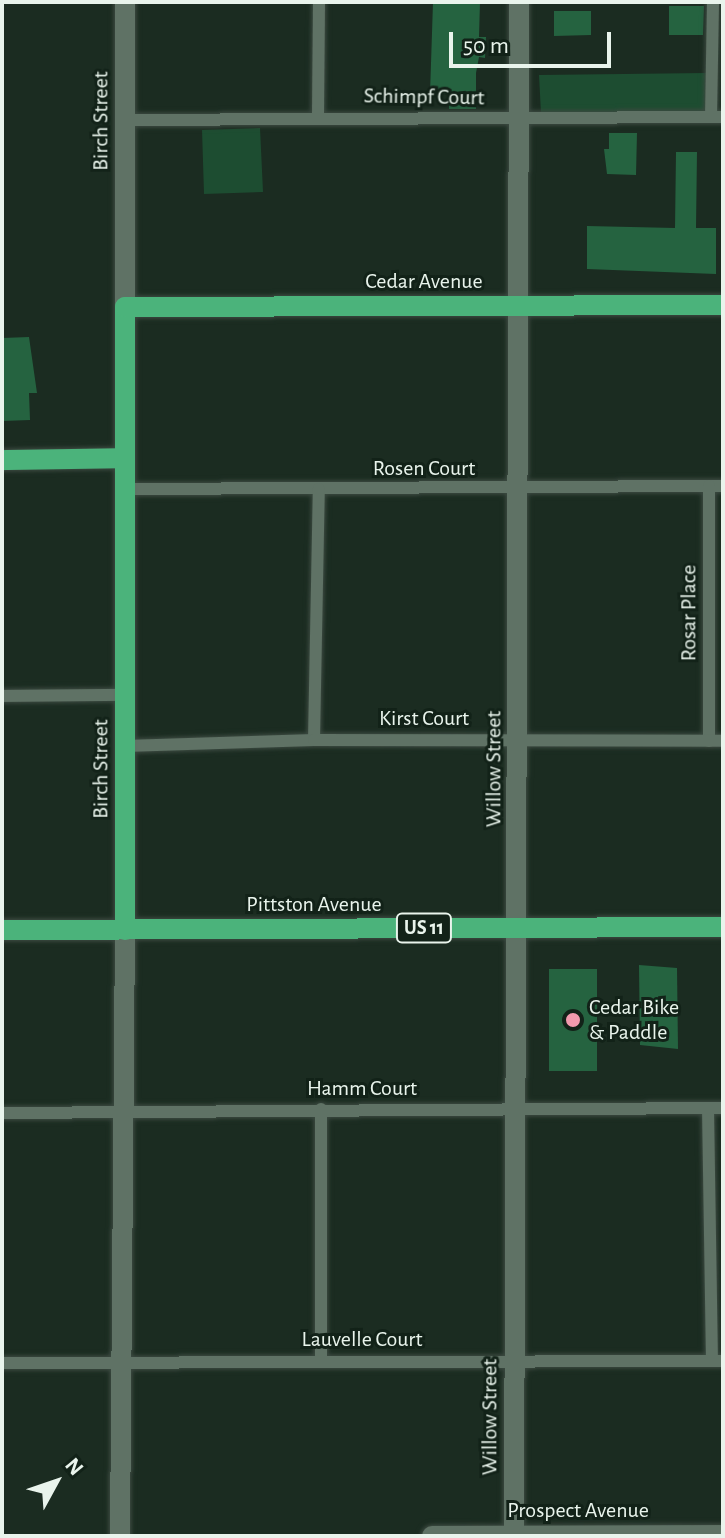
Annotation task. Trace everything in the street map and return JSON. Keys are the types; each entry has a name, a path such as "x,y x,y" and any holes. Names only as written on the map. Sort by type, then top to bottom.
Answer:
{"main road":[{"name":"Cedar Avenue","path":"125,307 723,305"},
{"name":"Birch Street","path":"125,307 125,930"},
{"path":"2,460 125,458"},
{"name":"Pittston Avenue","path":"2,930 723,927"}],"street":[{"name":"Birch Street","path":"125,2 125,307"},
{"name":"Willow Street","path":"514,1536 513,1360 518,1108 519,2"},
{"name":"Birch Street","path":"120,1536 125,930"},
{"name":"Prospect Avenue","path":"432,1536 723,1535"}],"lane":[{"path":"318,116 319,2"},
{"path":"713,2 717,117"},
{"name":"Schimpf Court","path":"124,120 318,116 717,117"},
{"name":"Rosar Place","path":"709,486 709,741"},
{"name":"Rosen Court","path":"125,489 723,486"},
{"path":"314,740 319,489"},
{"path":"2,696 125,695"},
{"name":"Kirst Court","path":"125,746 314,740 723,741"},
{"path":"708,1108 718,1361"},
{"name":"Hamm Court","path":"2,1113 723,1108"},
{"path":"321,1109 321,1359"},
{"name":"Lauvelle Court","path":"2,1363 321,1359 718,1361"}],"green space":[{"path":"706,73 705,112 541,113 539,75"},
{"path":"260,128 263,192 204,194 202,130"}],"building":[{"path":"433,2 480,2 479,37 486,37 485,58 479,57 476,73 476,109 449,109 449,94 430,94"},
{"path":"669,6 704,6 703,35 669,35"},
{"path":"554,11 591,11 591,35 554,36"},
{"path":"609,133 637,133 636,175 607,174 604,149 609,149"},
{"path":"676,152 697,152 696,228 716,228 716,274 587,269 587,226 675,228"},
{"path":"29,337 37,393 29,393 30,420 2,421 2,338"},
{"path":"639,965 677,968 678,1049 640,1045"},
{"name":"Cedar Bike & Paddle","path":"549,969 597,969 597,1071 549,1071"}],"place":[{"name":"Cedar Bike & Paddle","path":"573,1020"}]}
